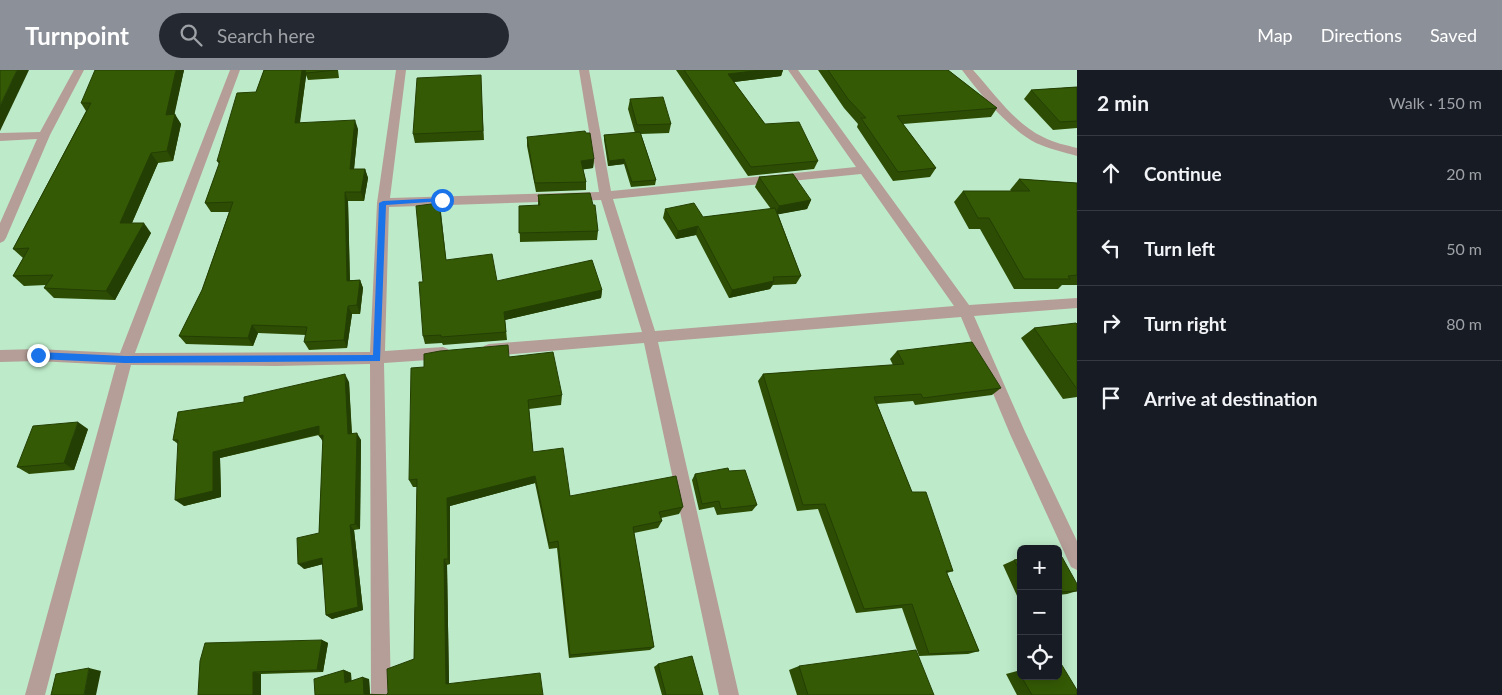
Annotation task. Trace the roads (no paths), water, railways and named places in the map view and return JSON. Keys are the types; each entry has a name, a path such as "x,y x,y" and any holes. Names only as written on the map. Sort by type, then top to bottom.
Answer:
{"street":[{"path":"0,238 44,135 78,70"},
{"path":"35,695 125,359 235,70"},
{"path":"381,695 377,358 383,203 401,70"},
{"path":"584,70 606,196 650,336 729,695"},
{"path":"793,70 965,311 1018,434 1077,561"},
{"path":"967,70 1013,120 1035,138 1077,152"},
{"path":"0,137 44,135"},
{"path":"383,203 606,196 866,170"},
{"path":"0,356 38,355 125,359 377,358 965,311 1077,304"}]}
